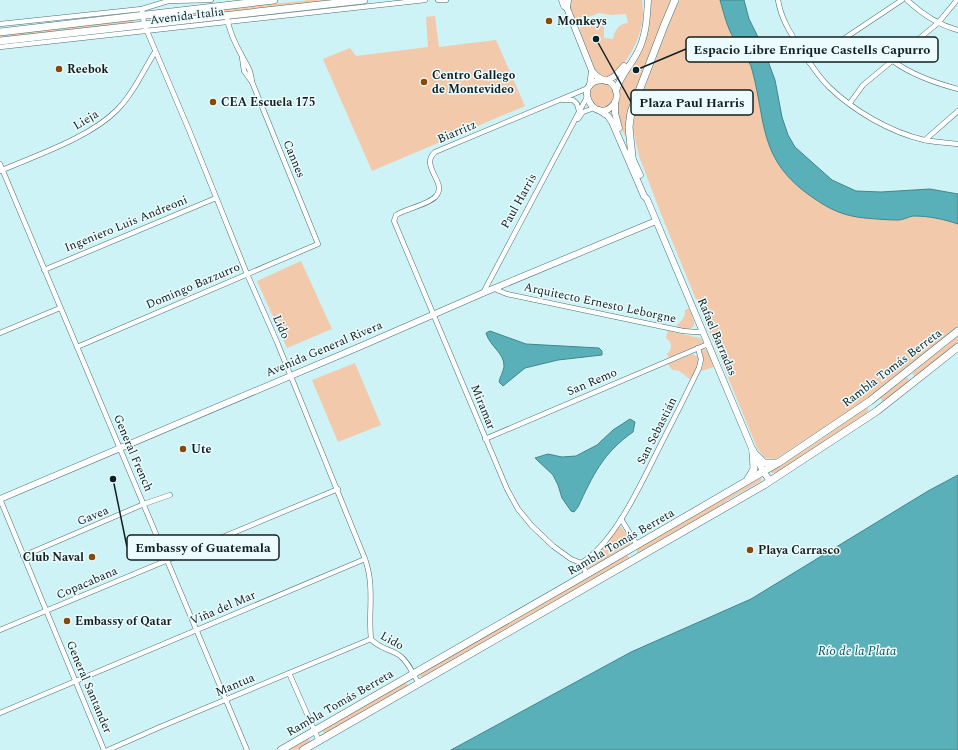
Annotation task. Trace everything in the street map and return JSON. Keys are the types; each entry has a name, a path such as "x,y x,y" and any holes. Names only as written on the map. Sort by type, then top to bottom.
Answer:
{"main road":[{"name":"Avenida Italia","path":"0,32 142,12 274,0"},
{"name":"Avenida Italia","path":"0,41 227,19 364,0"},
{"path":"562,0 564,6 567,8 592,71 599,78 613,84 616,91"},
{"path":"567,8 568,0"},
{"path":"589,86 596,81 605,80 615,76 629,60 638,44 644,26 646,0"},
{"path":"616,91 620,79 632,62 641,45 646,27 646,0"},
{"path":"632,157 629,128 631,112 675,0"},
{"path":"587,97 592,71"},
{"name":"Rafael Barradas","path":"616,91 614,110 616,121 648,195 647,199"},
{"name":"Rafael Barradas","path":"587,97 591,105 604,112 611,119 656,220 753,451 770,481"},
{"path":"597,109 607,109 615,101"},
{"name":"Avenida General Rivera","path":"0,499 483,292 656,220"},
{"name":"Rambla Tomás Berreta","path":"281,750 778,462 870,401 958,331"},
{"name":"Rambla Tomás Berreta","path":"303,750 636,560 770,481 877,411 958,348"},
{"path":"908,372 915,382"},
{"path":"870,401 877,411"},
{"path":"753,451 764,462 778,462"},
{"path":"746,481 754,469 753,451"},
{"path":"719,511 731,500 762,481 764,476 763,471"},
{"path":"630,549 636,560"}],"street":[{"name":"Avenida Italia","path":"0,24 142,12 168,1 211,0"},
{"name":"Avenida Italia","path":"227,19 234,21 425,0"},
{"path":"438,0 446,0"},
{"path":"778,0 783,20 809,62 828,86 850,104 879,123 910,135 925,140 958,144"},
{"path":"809,62 902,0"},
{"path":"907,0 916,9 938,23 958,30"},
{"path":"850,104 864,85 938,23 957,0"},
{"name":"Lido","path":"142,12 145,28 338,489 365,559 370,579 371,639 379,646 400,655 405,660 419,684"},
{"name":"Cannes","path":"227,19 242,57 244,71 252,82 318,244"},
{"name":"Avenida Italia","path":"0,48 145,28"},
{"name":"Lieja","path":"1,170 73,139 106,120 118,109 129,95 155,52"},
{"path":"893,61 901,67 920,76 958,89"},
{"name":"Biarritz","path":"395,223 396,215 427,202 436,197 438,194 439,186 430,163 435,152 558,101 589,86"},
{"name":"Paul Harris","path":"483,292 587,97"},
{"name":"Biarritz","path":"558,101 566,99 573,100 577,104 579,111"},
{"name":"Paul Harris","path":"575,121 584,112 597,109"},
{"path":"925,140 958,111"},
{"name":"General French","path":"0,164 1,170 144,504 247,750"},
{"name":"Ingeniero Luis Andreoni","path":"44,270 216,198"},
{"name":"Miramar","path":"395,223 507,490 526,520 553,546 581,564 587,574"},
{"name":"Domingo Bazzurro","path":"77,347 318,244"},
{"name":"Arquitecto Ernesto Leborgne","path":"495,288 507,294 683,331 703,332"},
{"path":"0,333 60,308"},
{"name":"San Remo","path":"485,439 708,344"},
{"name":"San Sebastián","path":"581,564 595,552 621,519 641,484 699,368 701,359 698,348"},
{"name":"Copacabana","path":"0,630 338,489"},
{"name":"Gavea","path":"23,556 144,504 170,495"},
{"name":"General Santander","path":"0,499 45,611 104,750"},
{"path":"621,519 637,545"},
{"name":"Viña del Mar","path":"0,713 365,559"},
{"name":"Mantua","path":"108,750 371,639"},
{"path":"289,673 319,741"}],"shaded area":[{"path":"310,0 345,0 153,20 152,17"},
{"path":"569,0 642,0 643,21 639,34 632,50 622,66 616,72 609,76 603,77 599,75 595,69 580,32 580,28 582,25 589,22 598,22 604,27 604,38 613,39 618,28 628,23 626,14 611,15 599,13 578,21 572,15"},
{"path":"651,0 672,0 629,111 627,140 619,124 616,110 620,97 621,82 633,64"},
{"path":"680,0 720,0 733,36 751,66 767,138 773,154 794,183 824,205 850,216 886,220 902,220 913,216 919,216 936,218 958,224 958,326 865,400 776,459 765,458 757,448 661,214 639,156 633,129 635,114 675,8"},
{"name":"Centro Gallego de Montevideo","path":"435,16 439,47 496,40 525,106 372,171 323,59 350,48 356,56 428,47 426,17"},
{"path":"134,19 133,23 0,37 0,33"},
{"path":"602,83 610,87 614,95 610,103 602,107 594,103 590,95 594,87"},
{"path":"301,261 332,329 287,348 257,281"},
{"path":"689,308 694,326 689,329 676,328 684,317 685,310"},
{"path":"668,331 700,338 703,343 669,358 667,354 671,346 670,341 666,338"},
{"path":"958,335 958,342 915,377 912,373"},
{"path":"702,350 707,350 714,367 701,371 703,364"},
{"path":"692,354 698,357 699,363 691,379 680,372 672,370 668,364"},
{"path":"355,363 381,425 338,442 312,380"},
{"path":"907,377 909,379 908,383 882,401 880,398 882,396"},
{"path":"868,408 868,412 781,471 771,473 864,409"},
{"path":"762,478 761,481 728,500 712,512 638,554 637,553 637,549"},
{"path":"619,527 621,527 632,541 631,544 589,568 586,568 586,565"},
{"path":"627,555 629,560 423,678 420,676 421,673"},
{"path":"405,683 408,686 325,734 323,732 323,729"},
{"path":"308,738 310,741 306,746 286,750"}],"water":[{"path":"720,0 744,0 749,19 762,45 775,80 782,117 788,135 795,147 832,180 856,191 881,192 930,189 958,194 958,224 941,219 913,216 902,220 894,220 850,216 824,205 794,183 773,154 763,122 751,66 732,34"},
{"path":"490,331 526,344 599,348 602,351 602,355 558,360 525,368 503,386 499,382 504,367 504,362 488,338 486,333"},
{"path":"630,419 635,422 633,432 606,457 594,475 578,507 574,512 571,511 562,498 553,475 535,458 548,454 562,457 576,456 597,445 613,430"},
{"name":"Río de la Plata","path":"958,475 958,750 451,750 631,652 751,599 928,491"}],"place":[{"name":"Monkeys","path":"549,21"},
{"name":"Plaza Paul Harris","path":"596,39"},
{"name":"Reebok","path":"59,69"},
{"name":"Espacio Libre Enrique Castells Capurro","path":"636,70"},
{"name":"Centro Gallego de Montevideo","path":"424,82"},
{"name":"CEA Escuela 175","path":"213,102"},
{"name":"Ute","path":"183,449"},
{"name":"Embassy of Guatemala","path":"113,479"},
{"name":"Playa Carrasco","path":"750,550"},
{"name":"Club Naval","path":"92,557"},
{"name":"Embassy of Qatar","path":"67,621"}]}
